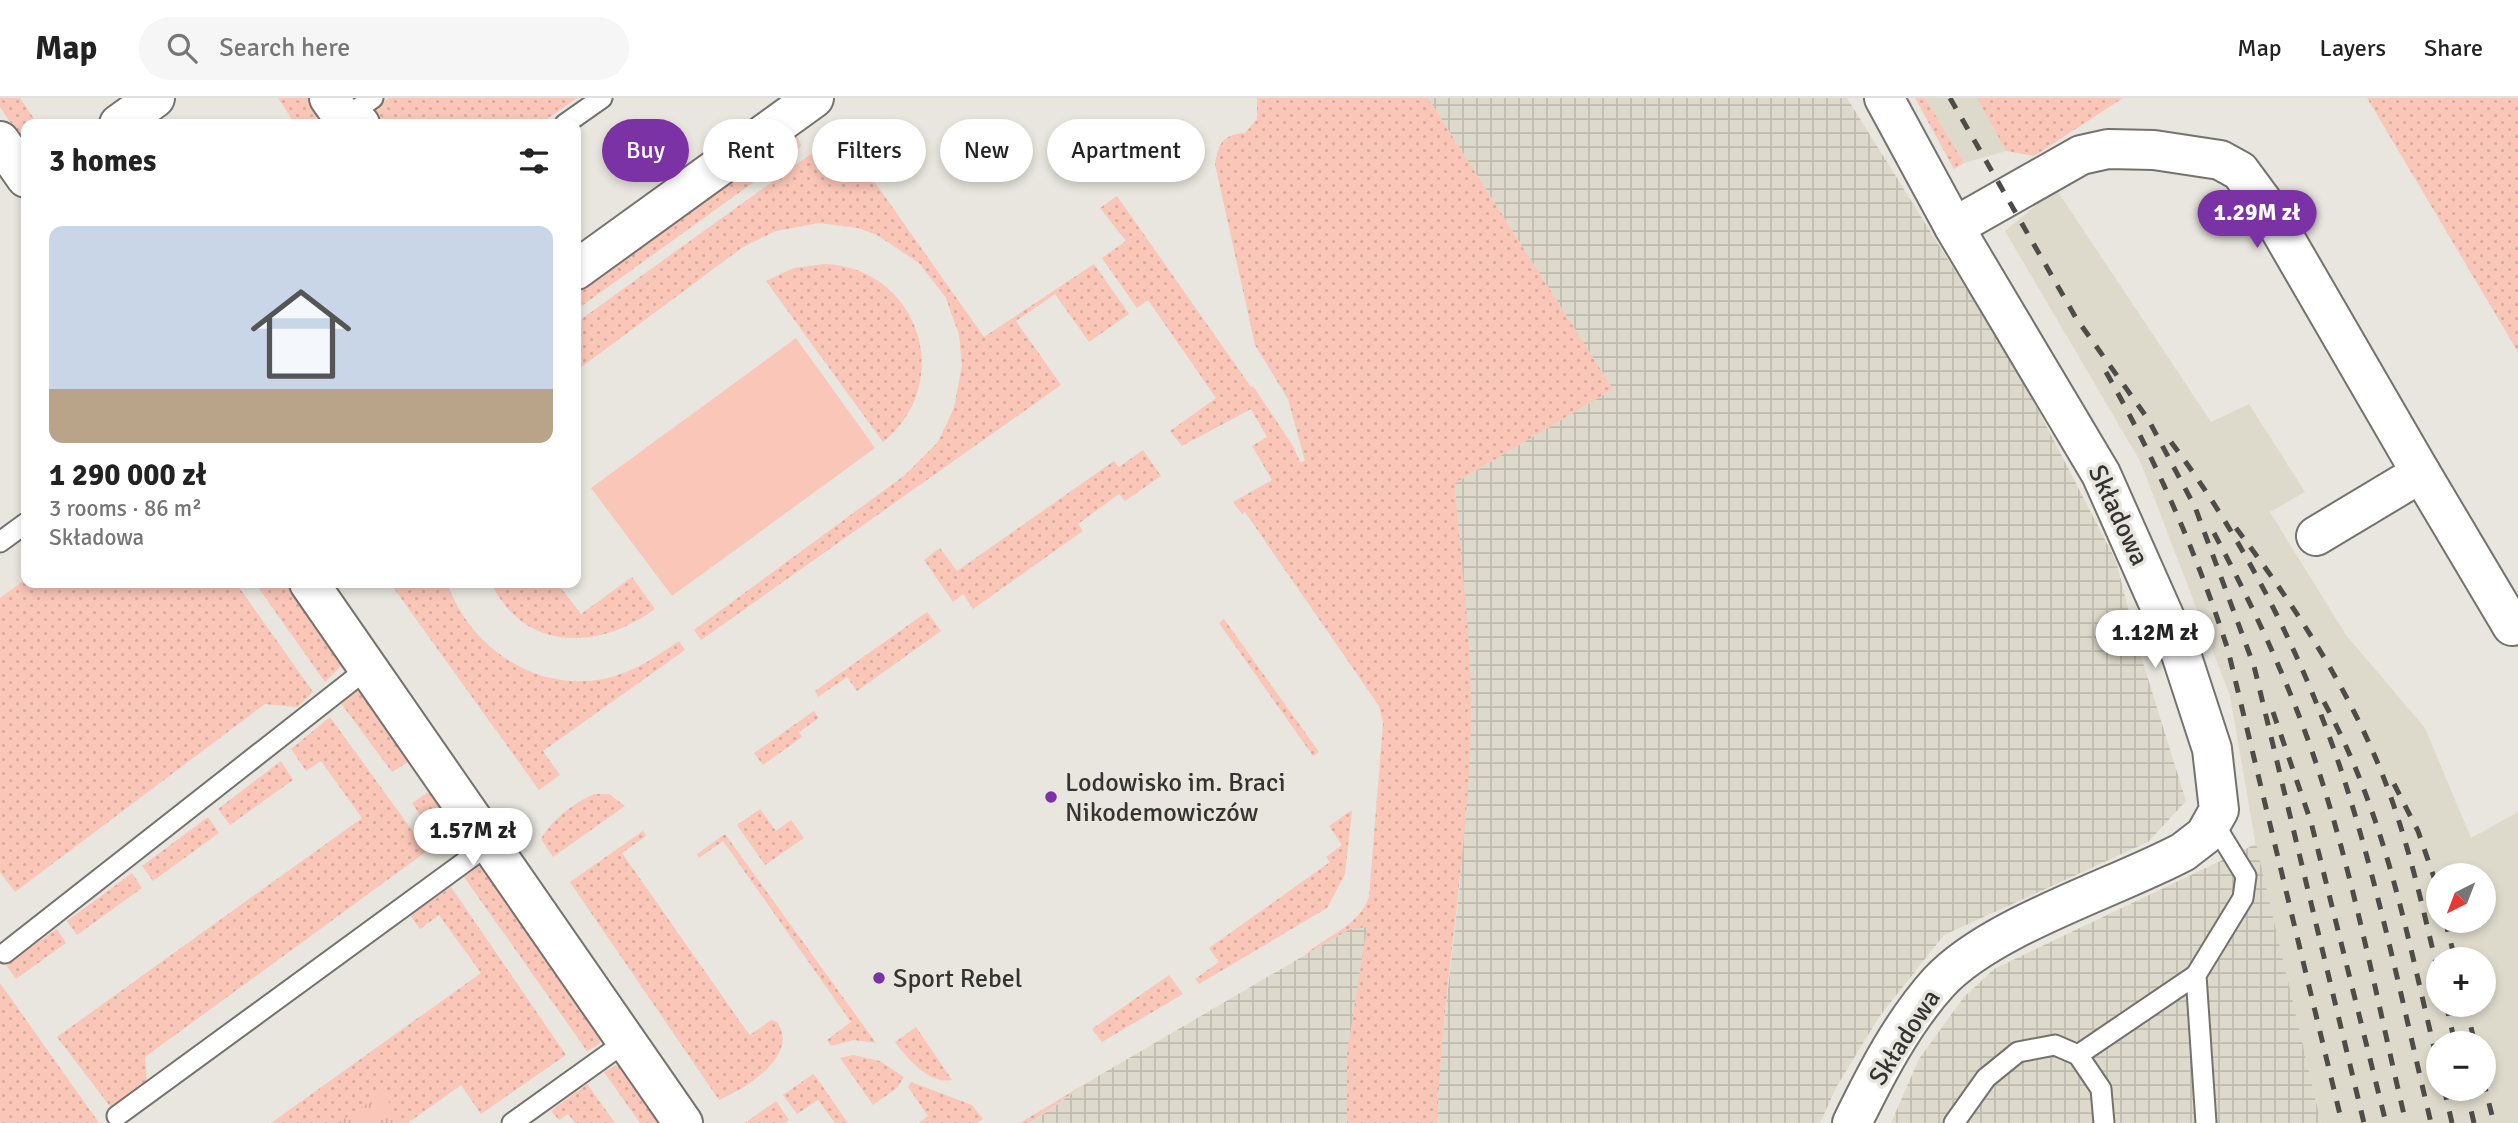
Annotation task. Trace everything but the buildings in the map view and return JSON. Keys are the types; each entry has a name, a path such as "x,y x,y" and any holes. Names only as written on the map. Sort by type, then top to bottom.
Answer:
{"street":[{"path":"126,119 155,98"},
{"path":"581,266 814,98"},
{"name":"Składowa","path":"1852,1123 1888,1053 1941,981 1989,944 2183,852 2205,835 2219,810 2213,749 2181,654 2146,570 2101,474 1954,227 1884,98"},
{"path":"0,141 21,171"},
{"path":"1954,227 2081,155 2108,149 2154,149 2220,160 2240,171 2268,209 2515,631"},
{"path":"2316,536 2421,472"},
{"path":"312,588 492,842 683,1123"}],"lane":[{"path":"572,119 602,98"},
{"path":"0,542 21,527"},
{"path":"5,953 368,668"},
{"path":"2078,1055 2196,975 2243,898 2246,876 2213,822"},
{"path":"117,1116 492,842"},
{"path":"2196,975 2206,1123"},
{"path":"512,1123 628,1040"},
{"path":"1954,1123 1986,1077 2018,1052 2055,1045 2078,1055 2101,1089 2104,1123"}],"shaded area":[{"path":"1428,98 1847,98 2020,375 2116,561 2136,640 2186,801 2148,842 1944,935 1879,1017 1837,1086 1820,1123 1437,1123 1438,1078 1460,883 1471,705 1455,483 1613,389"},
{"path":"1925,98 1977,98 2006,151 1964,163"},
{"path":"2056,189 2211,422 2249,404 2305,492 2270,512 2346,635 2425,728 2471,838 2518,812 2518,1123 2321,1123 2257,852 2230,696 2140,461 2005,231"},
{"path":"2256,844 2321,1123 1891,1123 1919,1059 1964,997 1994,969"},
{"path":"1367,926 1355,1123 1031,1123 1088,1082 1350,929"}],"green space":[{"path":"0,98 20,98 34,119 21,119 19,135 0,107"},
{"path":"278,98 310,98 318,112 316,119 292,119"},
{"path":"389,98 577,98 547,119 375,119 370,112"},
{"path":"1257,98 1428,98 1613,389 1455,483 1469,650 1470,757 1462,862 1444,1019 1437,1123 1347,1123 1347,1053 1367,927 1350,929 1305,955 1350,923 1364,908 1369,897 1383,723 1379,706 1245,512 1242,514 1233,502 1272,480 1252,446 1267,437 1251,409 1182,446 1170,431 1216,398 1148,300 1137,308 1102,258 1126,241 1100,208 1117,196 1251,387 1253,386 1293,446 1300,462 1305,461 1288,399 1255,345 1215,164 1223,141 1245,133 1257,119"},
{"path":"1915,98 1925,98 1964,163 1954,169"},
{"path":"1977,98 2123,98 2034,156 2006,151"},
{"path":"2367,98 2518,98 2518,352"},
{"path":"812,153 812,182 875,182 984,337 1094,264 1129,314 1089,342 1055,294 1016,321 1061,385 701,640 694,630 905,475 938,442 954,408 962,365 959,335 946,298 919,263 877,235 858,228 819,223 776,231 743,247 581,367 581,319 772,182 798,182 798,163"},
{"path":"728,182 754,182 581,306 581,287"},
{"path":"824,264 857,270 883,285 903,306 917,332 922,360 918,389 906,417 883,442 766,281 794,268"},
{"path":"796,338 875,448 672,596 591,488"},
{"path":"1143,450 1161,476 1125,501 1119,494 1078,524 1083,531 973,609 963,594 953,602 924,560 940,548 957,571 1114,461 1119,467"},
{"path":"632,577 655,609 633,623 611,632 565,638 543,633 523,622 506,606 494,588 561,588 581,614"},
{"path":"21,583 21,588 240,588 313,692 297,707 265,704 15,892 0,872 0,598"},
{"path":"259,588 291,588 344,663 325,682"},
{"path":"394,588 449,588 472,628 489,646 509,661 556,679 582,681 618,675 654,658 679,641 685,650 543,751 560,775 539,790"},
{"path":"927,612 941,631 857,691 847,677 818,697 815,691"},
{"path":"1224,619 1319,752 1313,756 1219,623"},
{"path":"358,689 364,691 409,756 408,762 392,772 340,702"},
{"path":"814,711 819,718 799,732 802,737 763,765 754,753"},
{"path":"330,717 427,851 145,1057 147,1085 112,1109 57,1037 362,818 321,761 306,771 291,749"},
{"path":"281,761 293,780 230,825 218,809"},
{"path":"430,791 463,835 463,842 447,854 412,803"},
{"path":"594,794 609,794 625,806 553,857 541,839 545,832 564,813"},
{"path":"760,809 776,831 791,820 804,838 765,865 737,825"},
{"path":"1352,810 1345,874 1327,908 1199,984 1195,979 1219,962 1209,948 1330,862 1326,857 1342,845 1329,826"},
{"path":"208,817 219,833 153,881 142,866"},
{"path":"643,831 646,836 622,853 750,1035 771,1020 777,1022 782,1034 782,1046 767,1069 756,1079 719,1100 570,882"},
{"path":"725,834 876,1043 854,1040 831,1046 827,1040 851,1022 723,841 699,858 697,854"},
{"path":"483,864 603,1038 598,1045 587,1051 464,877"},
{"path":"132,873 142,888 77,935 67,921"},
{"path":"451,887 566,1055 481,1114 461,1085 408,1123 271,1123 481,973 439,915 420,929 410,915"},
{"path":"57,929 66,943 16,979 6,965"},
{"path":"1169,975 1183,994 1102,1042 1092,1029"},
{"path":"0,983 99,1123 0,1123"},
{"path":"916,1027 952,1080 935,1078 919,1069 895,1042"},
{"path":"853,1055 880,1061 904,1077 897,1088 873,1105 840,1058"},
{"path":"621,1062 660,1123 640,1123 604,1072"},
{"path":"813,1074 848,1123 835,1123 818,1100 797,1114 783,1095"},
{"path":"911,1082 972,1105 983,1119 977,1123 919,1123 928,1116 908,1087"},
{"path":"1088,1082 1030,1123 1020,1123"},
{"path":"587,1084 615,1123 575,1123 568,1114 559,1120 551,1111"},
{"path":"383,1093 402,1123 338,1123"},
{"path":"776,1101 789,1120 785,1123 745,1123"}],"railway":[{"path":"1950,98 2076,318 2148,419 2195,507 2254,666 2364,1123"},
{"path":"2106,372 2142,439 2174,508 2203,578 2228,650 2342,1123"},
{"path":"2171,442 2226,523 2275,611 2297,657 2334,749 2372,876 2431,1123"},
{"path":"2236,528 2277,585 2335,675 2367,739 2406,845 2432,947"},
{"path":"2214,533 2272,650 2319,772 2355,902 2406,1123"},
{"path":"2324,702 2346,746 2380,834 2430,1031"},
{"path":"2273,712 2311,822 2386,1123"},
{"path":"2394,784 2418,831 2429,863"},
{"path":"2448,933 2452,947"},
{"path":"2449,1017 2452,1031"},
{"path":"2468,1017 2472,1031"},
{"path":"2447,1101 2452,1123"},
{"path":"2469,1101 2474,1123"},
{"path":"2488,1101 2494,1123"}],"place":[{"name":"Lodowisko im. Braci Nikodemowiczów","path":"1051,797"},
{"name":"Sport Rebel","path":"879,978"}]}
